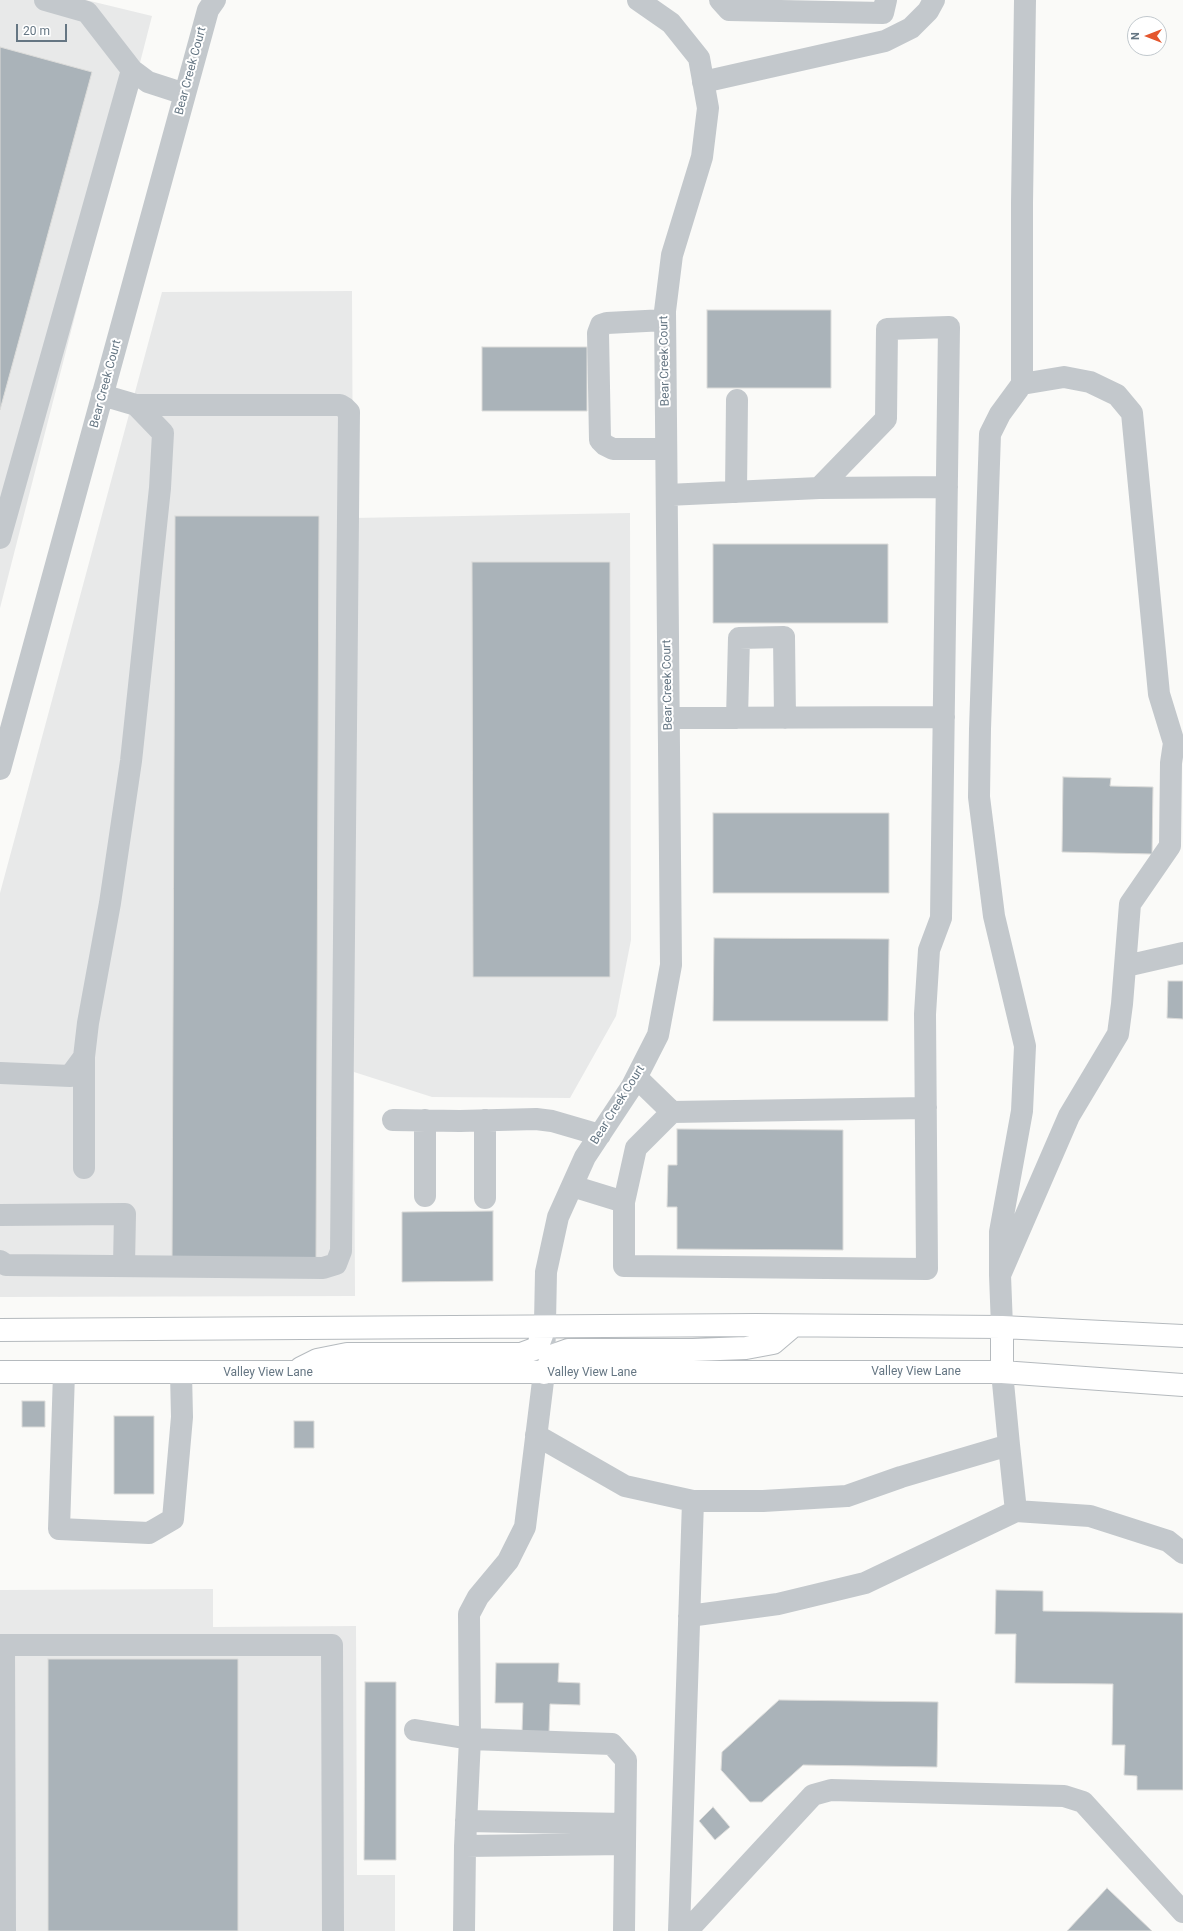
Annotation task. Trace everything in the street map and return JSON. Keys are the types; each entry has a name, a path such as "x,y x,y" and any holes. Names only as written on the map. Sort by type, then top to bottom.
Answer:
{"main road":[{"path":"544,1373 554,1355 568,1350 693,1350 746,1348 774,1343 793,1326"},
{"path":"0,1330 793,1326 1002,1327 1183,1336"},
{"path":"293,1373 317,1360 346,1354 521,1354 537,1348 545,1327"},
{"path":"1002,1327 1002,1372"},
{"name":"Valley View Lane","path":"0,1372 1002,1372 1183,1385"}],"street":[{"path":"45,0 86,12 132,70 148,82 185,94"},
{"name":"Bear Creek Court","path":"0,769 208,10 215,0"},
{"path":"720,0 729,10 883,13 886,0"},
{"path":"704,82 885,41 911,28 928,11 934,0"},
{"path":"1002,1327 1000,1232 1022,1111 1026,1046 994,916 986,866 979,797 980,729 990,434 1000,414 1022,384 1022,203 1025,0"},
{"name":"Bear Creek Court","path":"464,1931 465,1846 470,1738 469,1614 478,1597 508,1561 525,1527 544,1373 546,1272 558,1217 585,1157 637,1078 658,1035 671,965 665,320 672,255 702,157 708,108 699,58 671,23 648,3"},
{"path":"0,538 132,70"},
{"path":"665,320 607,323 601,325 598,333 600,440 605,445 613,449 666,450"},
{"path":"819,488 886,419 887,329 949,327 941,918 929,950 925,1014 926,1108 926,1269 624,1266 624,1202 636,1148 672,1112 926,1108"},
{"path":"1000,1275 1069,1116 1118,1034 1126,966 1130,904 1170,846 1171,763 1179,745 1159,694 1132,413 1117,395 1090,382 1064,377 1022,384"},
{"path":"0,1262 6,1265 323,1268 336,1264 341,1251 349,412 340,405 136,405 102,395"},
{"path":"736,492 737,400"},
{"path":"84,1168 84,1057 88,1023 110,903 131,761 160,488 163,433 136,405"},
{"path":"666,495 819,488 947,487"},
{"path":"737,718 739,638 784,637 785,718"},
{"path":"668,718 944,717"},
{"path":"1126,966 1183,953"},
{"path":"0,1073 70,1076 84,1057"},
{"path":"637,1078 672,1112"},
{"path":"393,1120 536,1119 552,1121 600,1135"},
{"path":"425,1120 425,1196"},
{"path":"485,1120 485,1198"},
{"path":"572,1186 624,1202"},
{"path":"0,1215 125,1214 124,1265"},
{"path":"64,1372 59,1529 149,1533 173,1518 182,1417 181,1372"},
{"path":"1002,1372 1016,1511"},
{"path":"536,1435 625,1486 693,1501 763,1502 847,1496 901,1477 1009,1445"},
{"path":"679,1931 693,1501"},
{"path":"689,1616 778,1604 865,1583 1016,1511 1090,1516 1168,1541 1183,1553"},
{"path":"5,1931 2,1645 332,1645 333,1931"},
{"path":"415,1730 470,1738 612,1744 626,1760 624,1931"},
{"path":"687,1931 813,1795 831,1790 1064,1796 1083,1802 1183,1912"},
{"path":"466,1821 625,1834"},
{"path":"465,1846 625,1834"}],"shaded area":[{"path":"0,0 86,0 152,16 0,608"},
{"path":"352,291 353,518 630,513 631,940 616,1016 570,1098 432,1097 354,1072 355,1296 0,1297 0,893 162,292"},
{"path":"213,1589 213,1627 356,1626 357,1875 395,1875 395,1931 0,1931 0,1590"}],"building":[{"path":"0,47 92,72 0,410"},
{"path":"707,310 831,310 831,388 707,388"},
{"path":"482,347 587,347 587,411 482,411"},
{"path":"175,516 319,516 316,1262 172,1261"},
{"path":"713,544 888,544 888,623 713,623"},
{"path":"472,562 610,562 610,977 473,977"},
{"path":"1063,777 1111,778 1110,786 1153,787 1152,854 1062,852"},
{"path":"713,813 889,813 889,893 713,893"},
{"path":"714,938 889,939 888,1021 713,1021"},
{"path":"1168,981 1183,981 1183,1019 1167,1018"},
{"path":"677,1129 843,1130 843,1250 677,1249 677,1207 667,1207 668,1165 677,1165"},
{"path":"493,1211 493,1281 402,1282 402,1212"},
{"path":"22,1401 45,1401 45,1427 22,1427"},
{"path":"114,1416 154,1416 154,1494 114,1494"},
{"path":"294,1421 314,1421 314,1448 294,1448"},
{"path":"996,1590 1043,1591 1043,1611 1183,1613 1183,1790 1137,1790 1137,1776 1124,1775 1125,1745 1112,1745 1113,1684 1015,1683 1016,1634 995,1634"},
{"path":"48,1659 238,1659 238,1931 48,1931"},
{"path":"496,1663 559,1663 558,1682 580,1683 580,1705 550,1704 549,1732 522,1732 523,1703 495,1703"},
{"path":"365,1682 396,1682 396,1860 364,1860"},
{"path":"779,1700 938,1702 937,1767 803,1765 762,1802 750,1802 721,1770 722,1752"},
{"path":"713,1807 730,1827 715,1840 699,1821"},
{"path":"1107,1888 1152,1931 1067,1931"}]}
